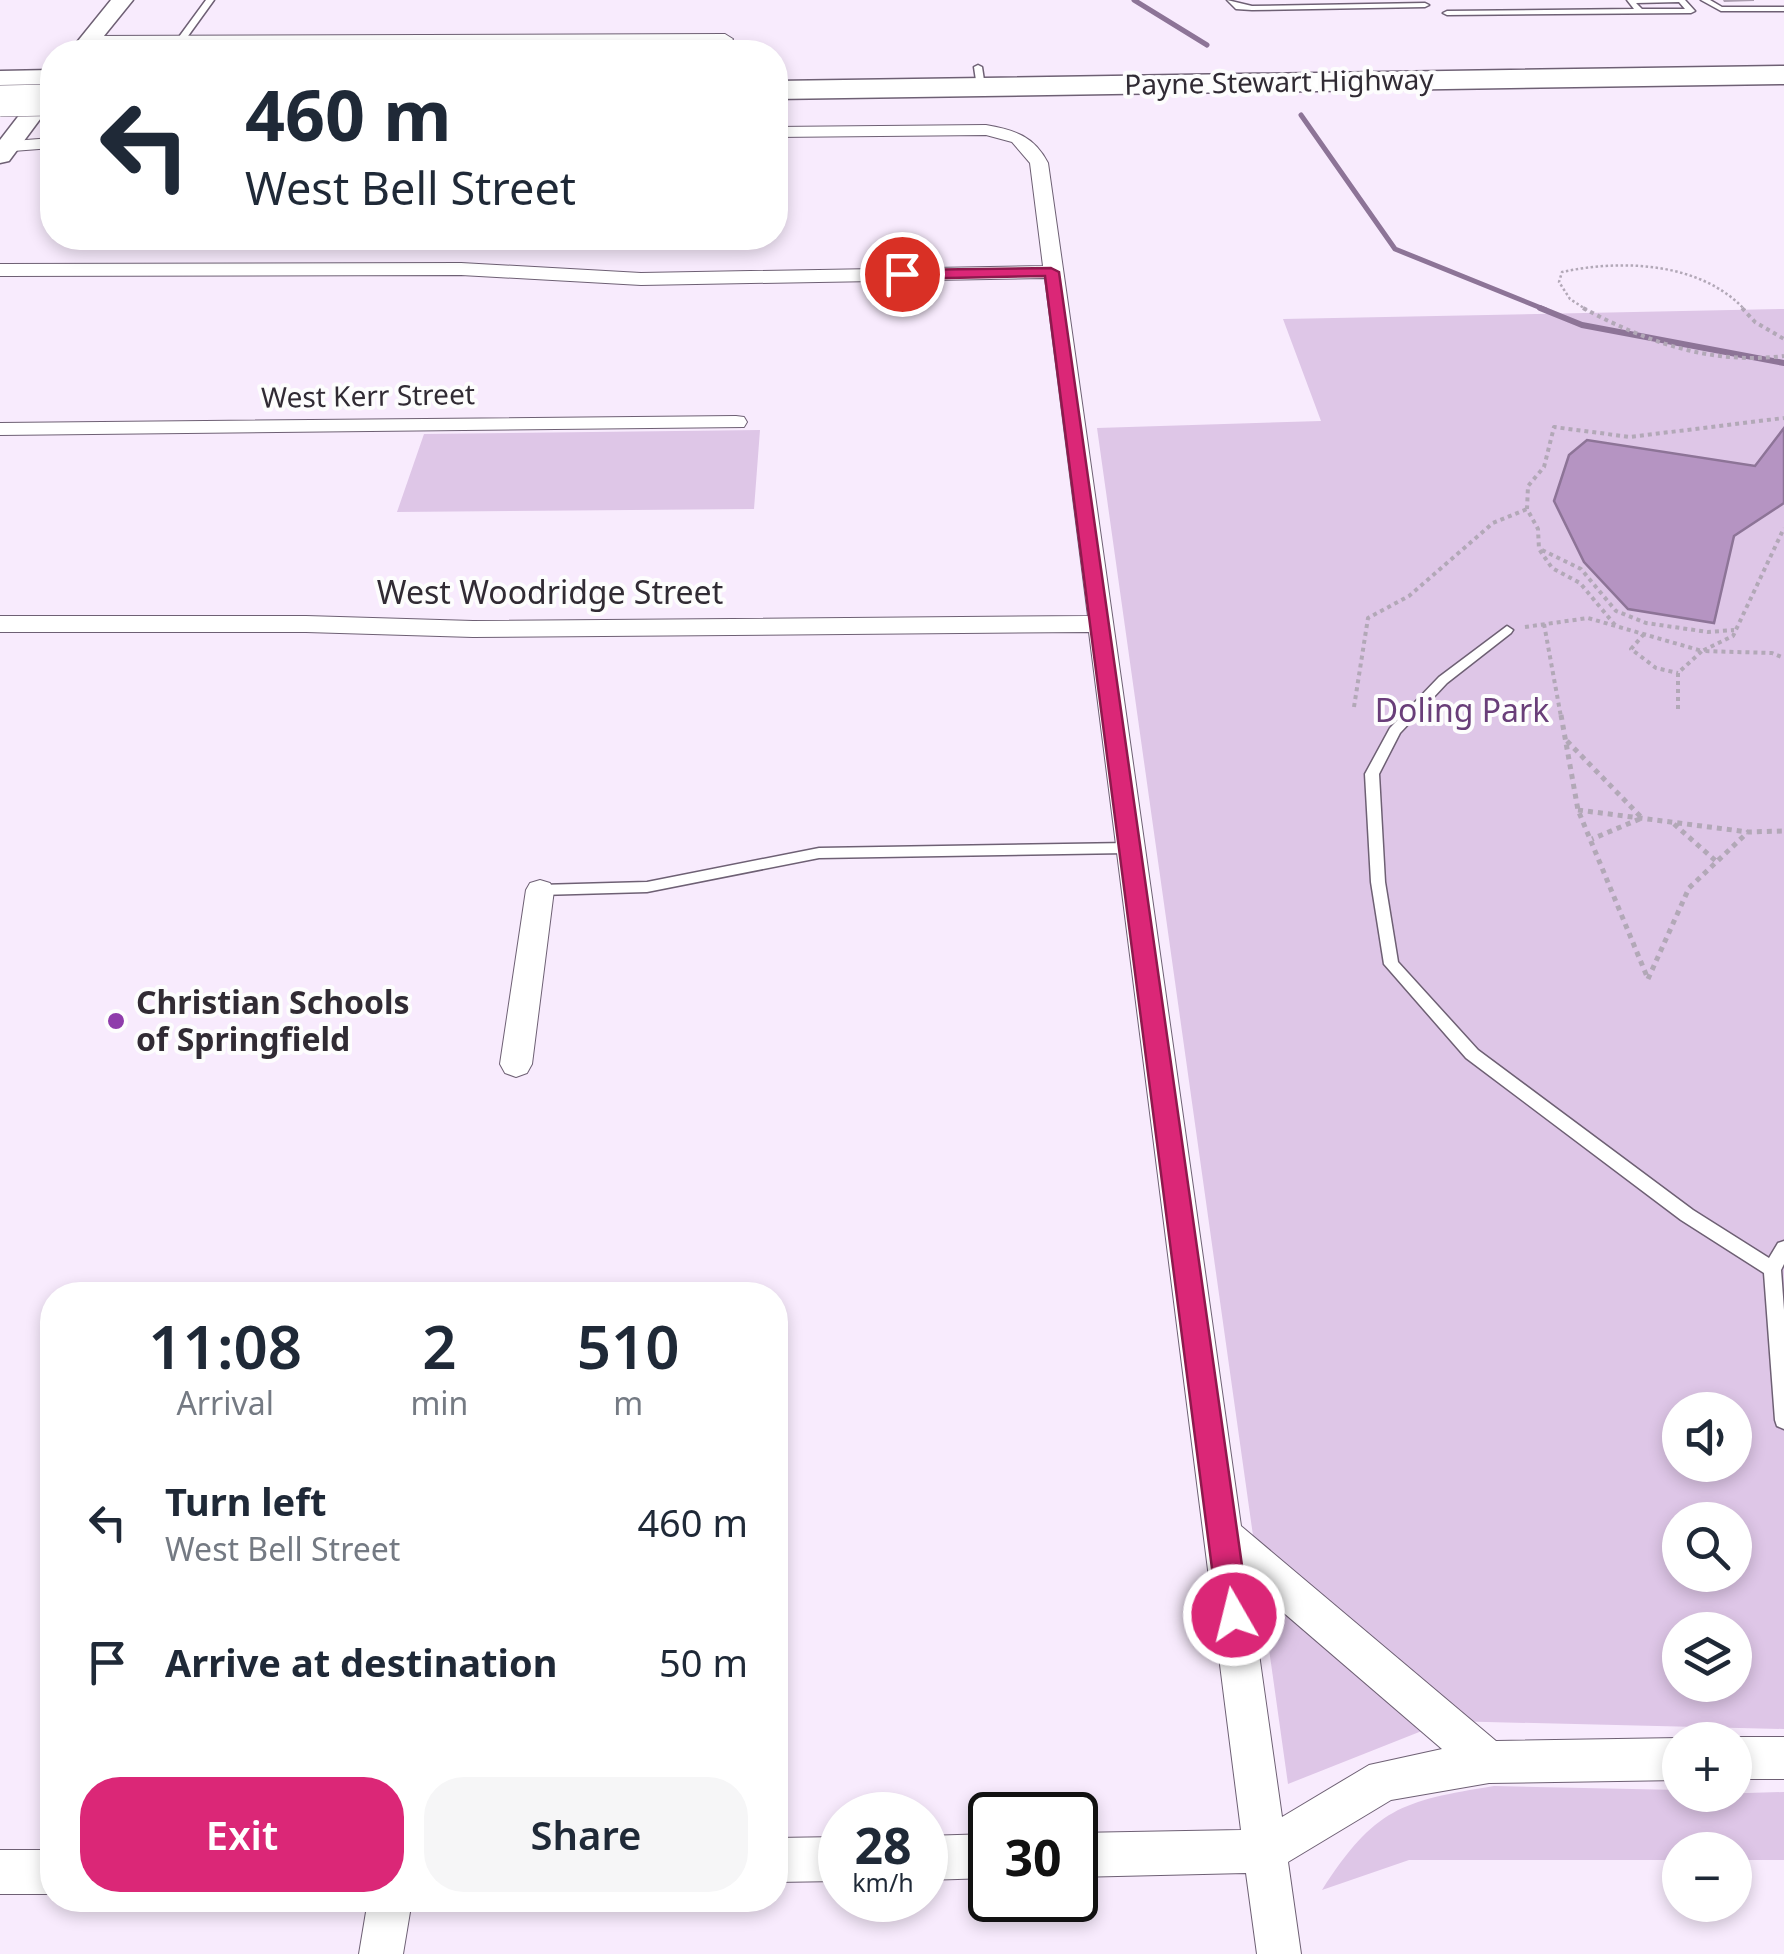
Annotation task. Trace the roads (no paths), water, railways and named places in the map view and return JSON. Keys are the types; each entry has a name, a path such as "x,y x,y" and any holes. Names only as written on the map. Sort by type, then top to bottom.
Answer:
{"highway":[{"name":"Payne Stewart Highway","path":"788,89 979,77 1784,56"},
{"name":"Payne Stewart Highway","path":"788,70 979,77 1784,75"},
{"path":"2,87 40,81"},
{"path":"2,87 40,97"}],"main road":[{"path":"90,40 122,0"},
{"path":"3,149 40,103"}],"street":[{"path":"452,40 725,39"},
{"path":"788,132 964,130 1019,137 1030,144 1039,163 1279,1954"},
{"path":"3,149 40,144"},
{"path":"0,270 517,270 641,279 1051,272"},
{"name":"West Kerr Street","path":"0,430 736,422"},
{"name":"West Woodridge Street","path":"0,624 493,628 1099,624"},
{"path":"516,1064 540,890"},
{"path":"1222,1536 1489,1762"},
{"path":"1752,1758 1784,1758"},
{"path":"1098,1855 1266,1851 1384,1780 1489,1762 1662,1759"},
{"path":"788,1860 818,1859"},
{"path":"0,1872 40,1872"},
{"path":"380,1954 388,1912"}],"lane":[{"path":"181,40 210,0"},
{"path":"1231,0 1239,7 1252,8 1381,2 1425,5"},
{"path":"1481,0 1489,12"},
{"path":"1448,13 1489,12 1640,12 1692,11 1681,0 1630,1 1640,12"},
{"path":"1704,0 1721,8 1784,9"},
{"path":"1507,630 1431,692 1395,731 1372,774 1378,882 1391,964 1472,1054 1687,1215 1772,1269"},
{"path":"540,890 647,887 819,853 1128,848"},
{"path":"1784,1248 1772,1269 1784,1420"}],"waterway":[{"path":"1134,0 1207,45"},
{"path":"1301,115 1395,249 1546,310"},
{"path":"1540,308 1582,325 1784,363"}],"place":[{"name":"Christian Schools of Springfield","path":"116,1021"}],"park label":[{"name":"Doling Park","path":"1462,711"}]}
